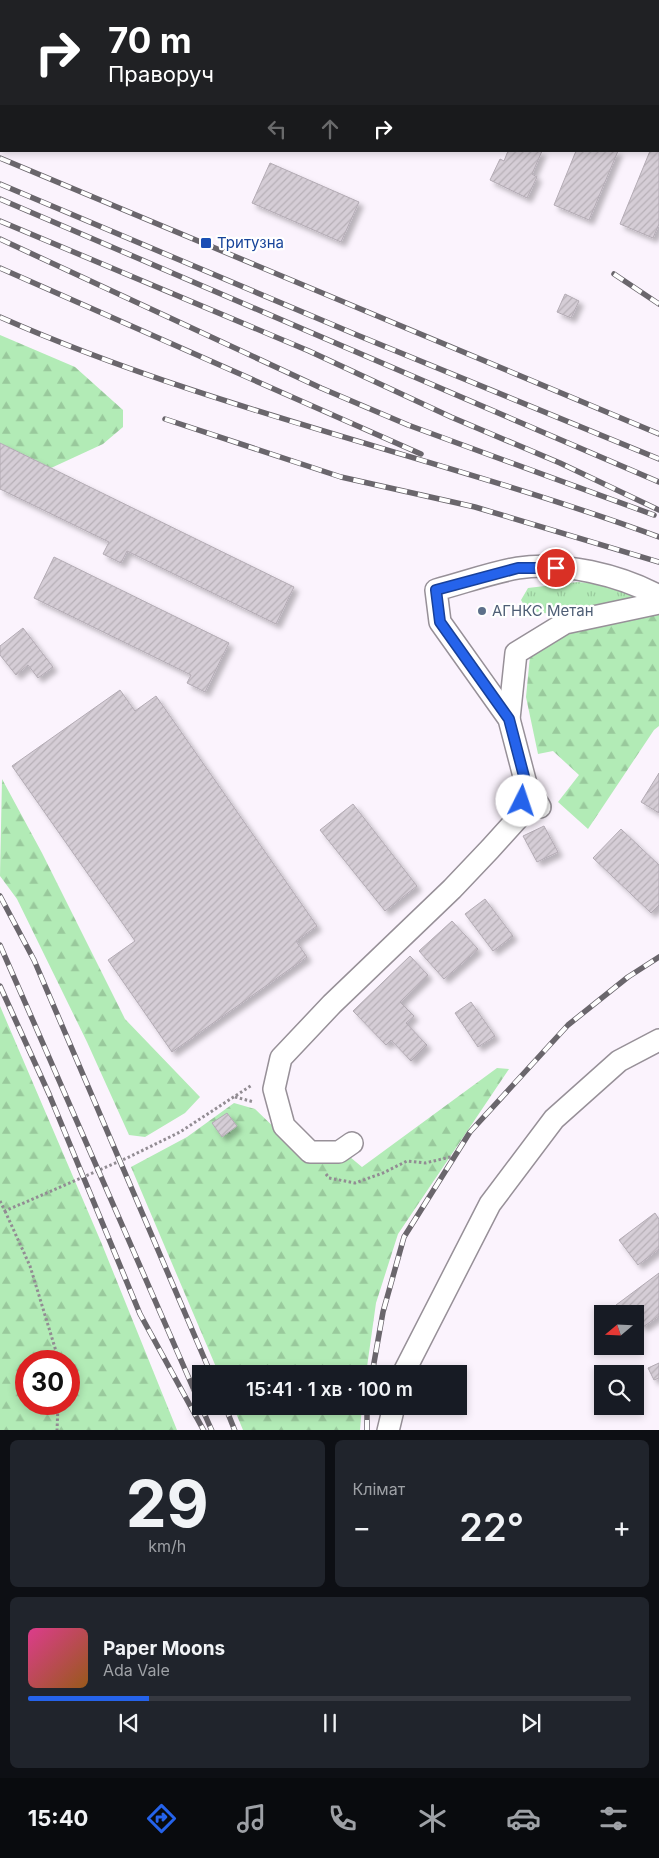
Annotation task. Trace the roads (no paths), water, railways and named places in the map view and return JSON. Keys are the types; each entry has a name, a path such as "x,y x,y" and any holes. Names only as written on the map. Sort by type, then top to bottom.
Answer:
{"street":[{"path":"509,719 440,622 436,590 518,568 575,568 637,584 659,596"},
{"path":"540,807 526,784 509,719 516,653 565,623 659,603"},
{"path":"352,1143 339,1152 310,1152 284,1126 274,1089 281,1058 332,1004 452,889 496,843 518,817 526,784"},
{"path":"407,1365 490,1204 554,1119 619,1061 659,1040"},
{"path":"388,1430 392,1415"}],"railway":[{"path":"0,158 659,434"},
{"path":"0,184 357,335 659,459"},
{"path":"0,199 659,482"},
{"path":"0,221 309,351 451,417 560,463 659,510"},
{"path":"0,239 321,388 408,425 654,515"},
{"path":"0,268 421,454"},
{"path":"614,274 659,304"},
{"path":"0,317 80,350 162,380 244,407 577,508 659,537"},
{"path":"165,419 341,477 475,507 659,562"},
{"path":"0,896 34,960 207,1365"},
{"path":"0,945 192,1385"},
{"path":"374,1365 383,1312 404,1237 470,1132 568,1025 628,977 659,957"},
{"path":"0,986 49,1094 140,1314 203,1430"},
{"path":"205,1415 212,1430"},
{"path":"229,1415 235,1430"},
{"path":"367,1415 367,1430"}],"place":[{"name":"Тритузна","path":"206,243"},
{"name":"АГНКС Метан","path":"482,611"}]}
